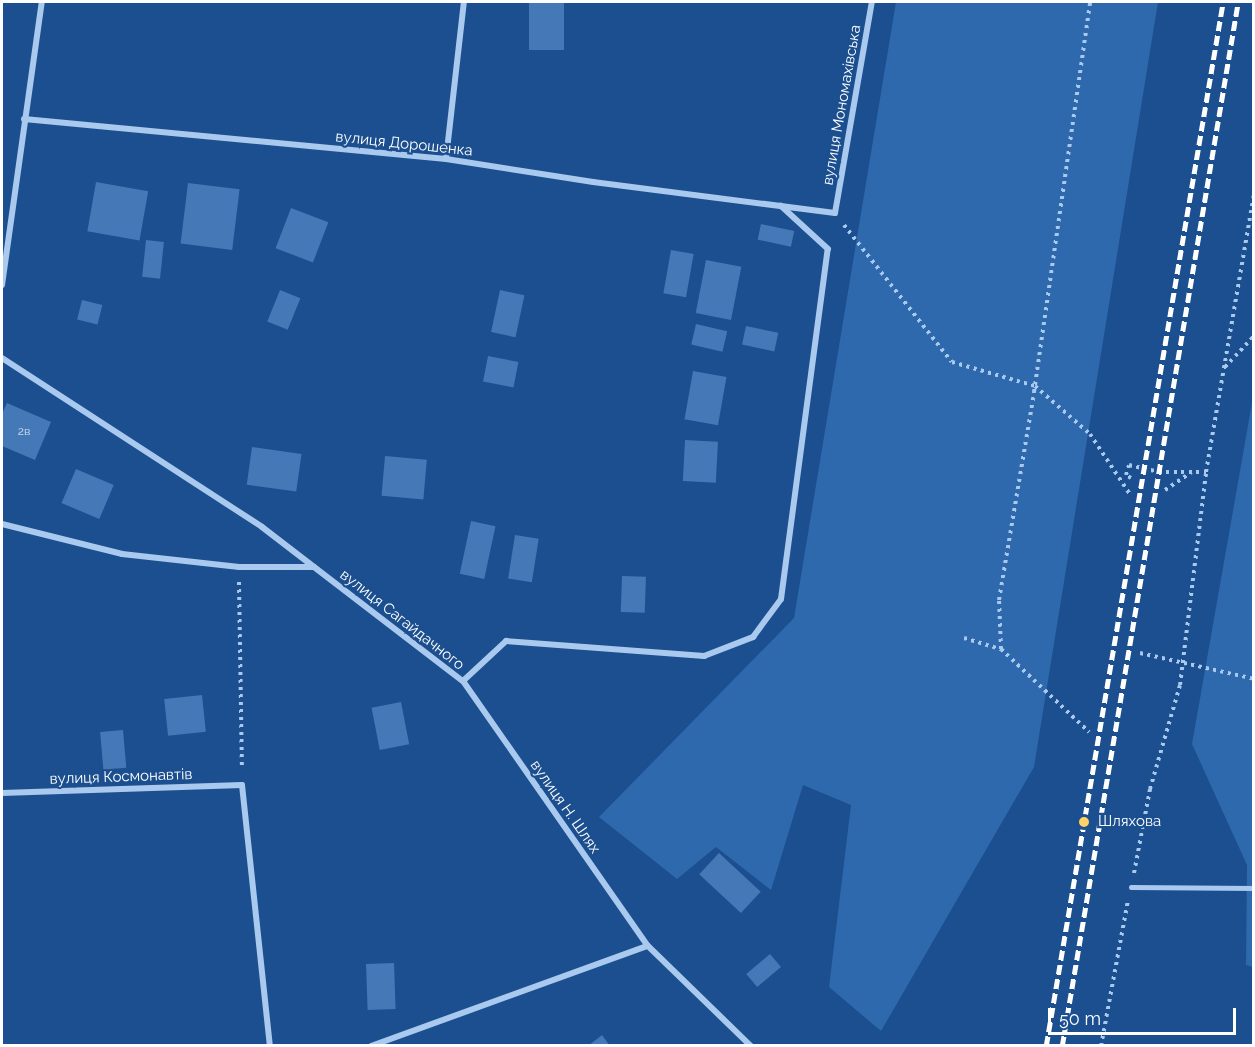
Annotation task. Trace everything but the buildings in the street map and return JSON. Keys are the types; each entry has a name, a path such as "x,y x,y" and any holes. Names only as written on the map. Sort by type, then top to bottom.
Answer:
{"street":[{"path":"2,285 42,2"},
{"path":"446,159 464,2"},
{"name":"вулиця Мономахівська","path":"835,213 872,2"},
{"name":"вулиця Дорошенка","path":"24,119 446,159 835,213"},
{"name":"вулиця Сагайдачного","path":"2,358 262,526 463,681 506,641 704,656 753,637 781,599 828,249 781,206"},
{"path":"2,524 122,554 239,567 314,567"},
{"name":"вулиця Н. Шлях","path":"463,681 648,946 751,1046"},
{"path":"242,785 270,1046"},
{"name":"вулиця Космонавтів","path":"2,793 242,785"},
{"path":"371,1046 648,946"}],"lane":[{"path":"1131,887 1254,888"}],"path":[{"path":"1002,649 999,600 1035,386 1090,2"},
{"path":"1101,1046 1150,789 1180,685 1206,472 1254,193"},
{"path":"835,213 952,362 1035,386 1090,434 1129,493"},
{"path":"1224,367 1254,336"},
{"path":"1118,478 1129,476 1129,465 1159,472 1206,472"},
{"path":"1165,490 1192,471"},
{"path":"239,567 242,785"},
{"path":"964,638 1002,649 1089,732"},
{"path":"1140,653 1254,679"}],"shaded area":[{"path":"896,2 1158,2 1034,767 881,1031 829,987 851,805 803,785 771,890 716,847 677,879 599,817 794,618"},
{"path":"1253,397 1253,967 1246,965 1247,865 1192,744"}],"railway":[{"path":"1046,1046 1223,2"},
{"path":"1062,1046 1238,2"}],"place":[{"name":"Шляхова","path":"1084,822"}]}
